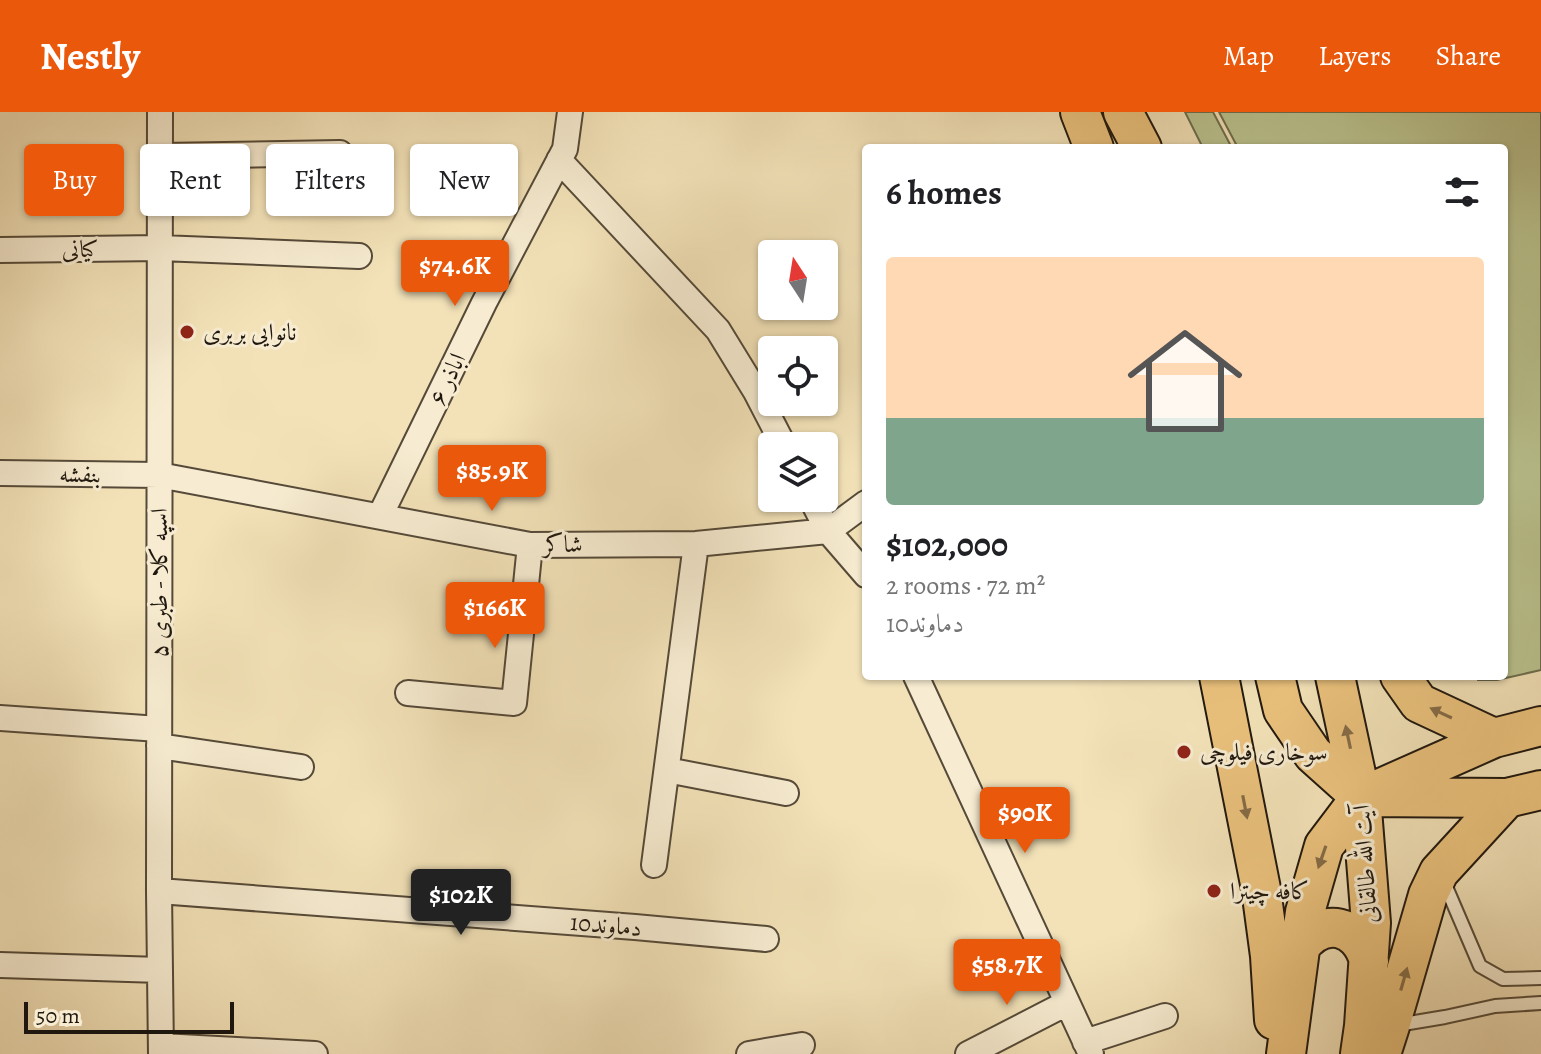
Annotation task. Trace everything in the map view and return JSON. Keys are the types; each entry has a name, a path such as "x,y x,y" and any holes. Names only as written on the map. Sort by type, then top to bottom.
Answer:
{"main road":[{"path":"1080,112 1092,144"},
{"path":"1123,112 1140,144"},
{"path":"1220,680 1261,889 1278,1054"},
{"path":"1276,680 1284,694 1303,702 1321,697 1332,680"},
{"path":"1276,680 1283,710 1313,754 1361,797 1524,794"},
{"name":"آیت الله طالقانی","path":"1335,680 1361,797 1371,923 1360,1054"},
{"path":"1403,680 1419,703 1494,738"},
{"path":"1286,1054 1305,912 1324,846 1361,797 1494,738 1541,726"},
{"path":"1386,1040 1428,895 1439,872 1524,794"},
{"path":"1300,947 1315,932 1337,927 1359,938 1366,948 1369,961"}],"street":[{"name":"اسپه کلا - طبری ۵","path":"160,112 160,144"},
{"name":"اباذر ۶","path":"380,516 484,303 565,149 570,112"},
{"path":"559,160 718,330 777,432"},
{"name":"اسپه کلا - طبری ۵","path":"160,216 161,1050"},
{"name":"کیانی","path":"0,250 160,248 359,256"},
{"name":"بنفشه","path":"0,473 159,475"},
{"name":"شاکر","path":"159,475 530,545 696,544 828,531"},
{"path":"828,531 862,506"},
{"path":"818,512 828,531 862,570"},
{"path":"654,865 696,544"},
{"path":"408,693 514,703 530,545"},
{"path":"918,680 1088,1048 1165,1016"},
{"path":"0,718 159,738 301,767"},
{"path":"667,770 786,793"},
{"name":"دماوند10","path":"159,891 766,939"},
{"path":"0,965 160,970"},
{"path":"968,1054 1067,1003"},
{"path":"749,1054 802,1045"},
{"path":"161,1050 315,1054"}],"lane":[{"path":"1439,872 1480,966 1503,979 1541,978"},
{"path":"1386,1040 1445,1017 1495,1006 1541,1003"}],"green space":[{"path":"1185,112 1213,112 1230,144 1201,144"},
{"path":"1219,112 1541,112 1541,670 1508,678 1508,144 1236,144"}],"place":[{"name":"نانوایی بربری","path":"187,332"},
{"name":"سوخاری فیلوچی","path":"1184,752"},
{"name":"کافه چیترا","path":"1214,891"}]}
